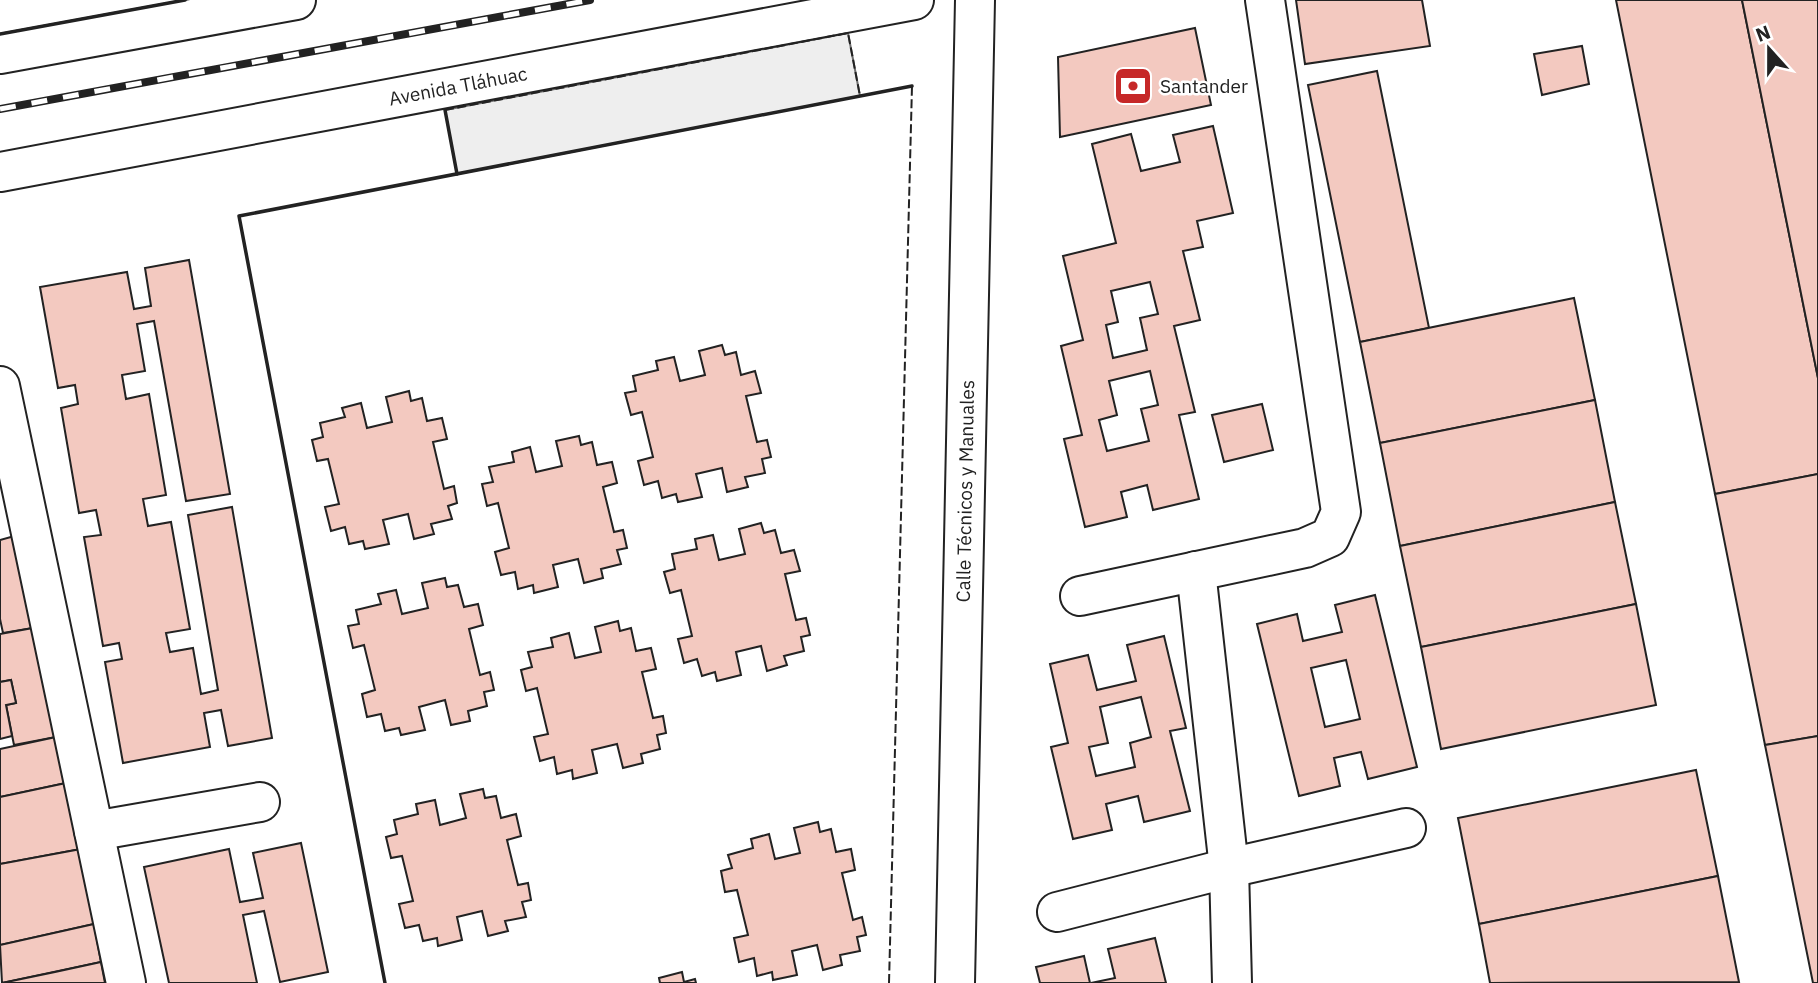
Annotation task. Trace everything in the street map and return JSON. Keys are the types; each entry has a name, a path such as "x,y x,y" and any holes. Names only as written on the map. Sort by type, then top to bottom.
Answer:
{"street":[{"name":"Avenida Tláhuac","path":"0,172 914,0"},
{"name":"Calle Técnicos y Manuales","path":"956,983 975,0"},
{"path":"1080,596 1305,548 1330,537 1341,512 1265,0"},
{"path":"0,54 273,2"},
{"path":"0,386 126,983"},
{"path":"1196,571 1229,869 1232,983"},
{"path":"94,831 260,802"},
{"path":"1057,912 1406,828"}],"shaded area":[{"path":"848,33 860,96 457,174 445,110"}],"building":[{"path":"1296,0 1422,0 1430,46 1305,64"},
{"path":"1616,0 1742,0 1818,378 1818,474 1715,494"},
{"path":"1742,0 1818,0 1818,378"},
{"name":"Santander","path":"1195,28 1211,105 1060,137 1058,57"},
{"path":"1582,46 1589,84 1542,95 1534,54"},
{"path":"1377,71 1429,328 1360,342 1308,85"},
{"path":"1213,126 1233,213 1197,221 1203,247 1183,251 1200,320 1174,326 1195,412 1179,415 1199,499 1153,510 1147,485 1121,492 1127,517 1085,527 1064,439 1082,435 1061,346 1083,340 1063,256 1116,243 1092,144 1131,134 1141,171 1180,162 1173,135","holes":["1150,282 1158,314 1140,318 1147,350 1113,358 1106,325 1118,322 1111,291","1150,371 1158,405 1141,409 1149,441 1107,451 1099,420 1117,415 1109,381"]},
{"path":"189,260 230,494 186,501 154,321 137,324 145,371 122,375 126,399 149,394 166,495 143,499 148,526 171,522 190,629 166,633 170,652 193,648 201,694 218,690 188,515 232,507 272,738 228,746 221,710 204,713 210,747 123,763 105,662 122,659 119,643 103,646 84,537 101,535 96,510 79,513 61,408 78,404 75,385 58,388 40,287 127,272 134,309 151,306 145,268"},
{"path":"1574,298 1595,400 1380,443 1360,342"},
{"path":"722,345 725,355 736,352 741,375 755,371 761,393 746,396 757,442 767,440 771,457 762,459 765,473 745,477 748,487 727,492 722,468 696,474 702,497 678,502 676,494 662,498 658,481 644,485 638,461 653,457 642,412 631,415 625,393 636,391 633,376 658,370 656,361 674,357 680,381 705,375 699,351"},
{"path":"409,391 411,401 422,398 427,421 442,418 447,439 433,442 444,489 454,486 457,503 448,506 452,519 431,524 434,534 414,539 408,514 383,520 389,544 365,549 363,541 349,544 345,527 331,531 325,507 339,504 328,459 317,461 312,440 323,437 320,423 345,417 342,408 361,403 367,428 392,422 386,397"},
{"path":"1595,400 1615,502 1400,546 1380,443"},
{"path":"1262,404 1273,450 1224,462 1212,415"},
{"path":"579,436 581,445 592,442 597,465 612,462 617,483 603,487 614,532 623,530 627,548 617,550 621,564 601,569 603,578 584,583 578,559 553,565 558,587 534,593 533,585 518,589 515,572 501,575 495,552 509,548 498,503 487,506 482,484 493,482 489,467 514,462 512,452 530,447 536,472 562,466 556,441"},
{"path":"1818,474 1818,736 1765,745 1715,494"},
{"path":"1615,502 1636,604 1421,647 1400,546"},
{"path":"761,523 764,533 775,530 781,553 794,550 800,571 785,574 796,620 806,618 810,635 801,637 804,651 784,656 787,665 767,671 761,646 736,652 741,675 717,681 715,672 702,676 697,659 684,663 678,639 692,636 681,590 670,593 664,572 675,569 672,554 697,549 695,539 713,535 719,560 745,554 739,529"},
{"path":"18,535 33,628 3,633 0,619 0,540"},
{"path":"445,578 447,587 458,585 464,607 478,604 483,625 469,629 480,675 490,672 494,690 484,692 487,706 468,711 470,721 451,725 445,700 419,707 425,730 401,735 399,728 385,731 381,714 367,717 362,694 375,690 364,645 353,648 348,626 359,624 356,610 381,604 378,594 396,590 402,614 428,608 422,583"},
{"path":"1375,595 1417,767 1368,779 1361,752 1334,758 1340,786 1299,796 1257,624 1297,614 1303,641 1342,632 1335,605","holes":["1346,660 1360,719 1325,727 1311,668"]},
{"path":"1636,604 1656,705 1441,749 1421,647"},
{"path":"618,621 620,631 631,628 636,651 651,648 656,669 642,672 653,718 663,716 666,733 657,735 660,749 641,754 643,763 623,768 617,744 592,750 597,773 573,779 572,770 557,774 554,757 540,761 534,737 548,734 537,688 526,691 521,670 532,667 528,652 553,647 551,638 569,633 575,658 601,652 595,627"},
{"path":"33,628 56,737 14,745 6,705 16,703 11,680 0,682 0,634"},
{"path":"1164,636 1186,728 1170,731 1190,811 1144,822 1138,796 1106,804 1112,830 1073,839 1051,747 1068,743 1050,664 1088,655 1097,690 1136,681 1127,645","holes":["1141,697 1151,737 1130,743 1135,767 1096,776 1089,747 1108,743 1100,707"]},
{"path":"11,680 16,703 6,705 12,736 0,739 0,682"},
{"path":"1818,736 1818,983 1813,983 1765,745"},
{"path":"56,737 66,783 0,797 0,749"},
{"path":"1696,770 1718,876 1479,924 1458,818"},
{"path":"66,783 81,849 0,864 0,797"},
{"path":"483,789 485,798 496,796 501,818 516,814 521,836 507,840 518,885 528,883 531,900 522,902 526,917 505,921 508,931 488,936 482,911 457,917 462,940 438,946 437,938 423,941 419,925 405,928 399,904 413,901 402,856 391,858 386,837 397,834 394,820 418,814 416,804 435,800 440,825 466,818 460,794"},
{"path":"818,822 820,832 831,829 836,852 851,849 855,870 842,873 853,920 862,917 866,935 857,937 860,951 840,955 842,965 823,970 817,945 792,951 797,975 773,980 772,972 757,976 754,958 739,962 734,938 748,935 737,890 725,892 721,871 732,868 728,855 753,848 751,839 769,834 775,859 800,853 794,828"},
{"path":"301,843 328,972 280,982 264,911 243,915 257,983 169,983 144,867 229,849 240,902 263,898 253,853"},
{"path":"81,849 94,924 0,945 0,864"},
{"path":"1718,876 1739,982 1490,983 1479,924"},
{"path":"94,924 101,962 2,983 0,945"},
{"path":"1155,938 1166,983 1091,983 1115,978 1108,949"},
{"path":"1084,956 1090,983 1040,983 1036,967"},
{"path":"101,962 105,983 2,983 55,972"},
{"path":"682,972 684,982 695,979 696,983 660,983 659,978"}],"railway":[{"path":"0,109 590,0"}],"fence":[{"path":"445,110 848,33 860,96"},
{"path":"889,983 912,86"}],"wall":[{"path":"0,34 185,0"},
{"path":"385,983 239,216 912,86"},
{"path":"445,110 457,174"}],"place":[{"name":"Santander","path":"1133,86"}]}
